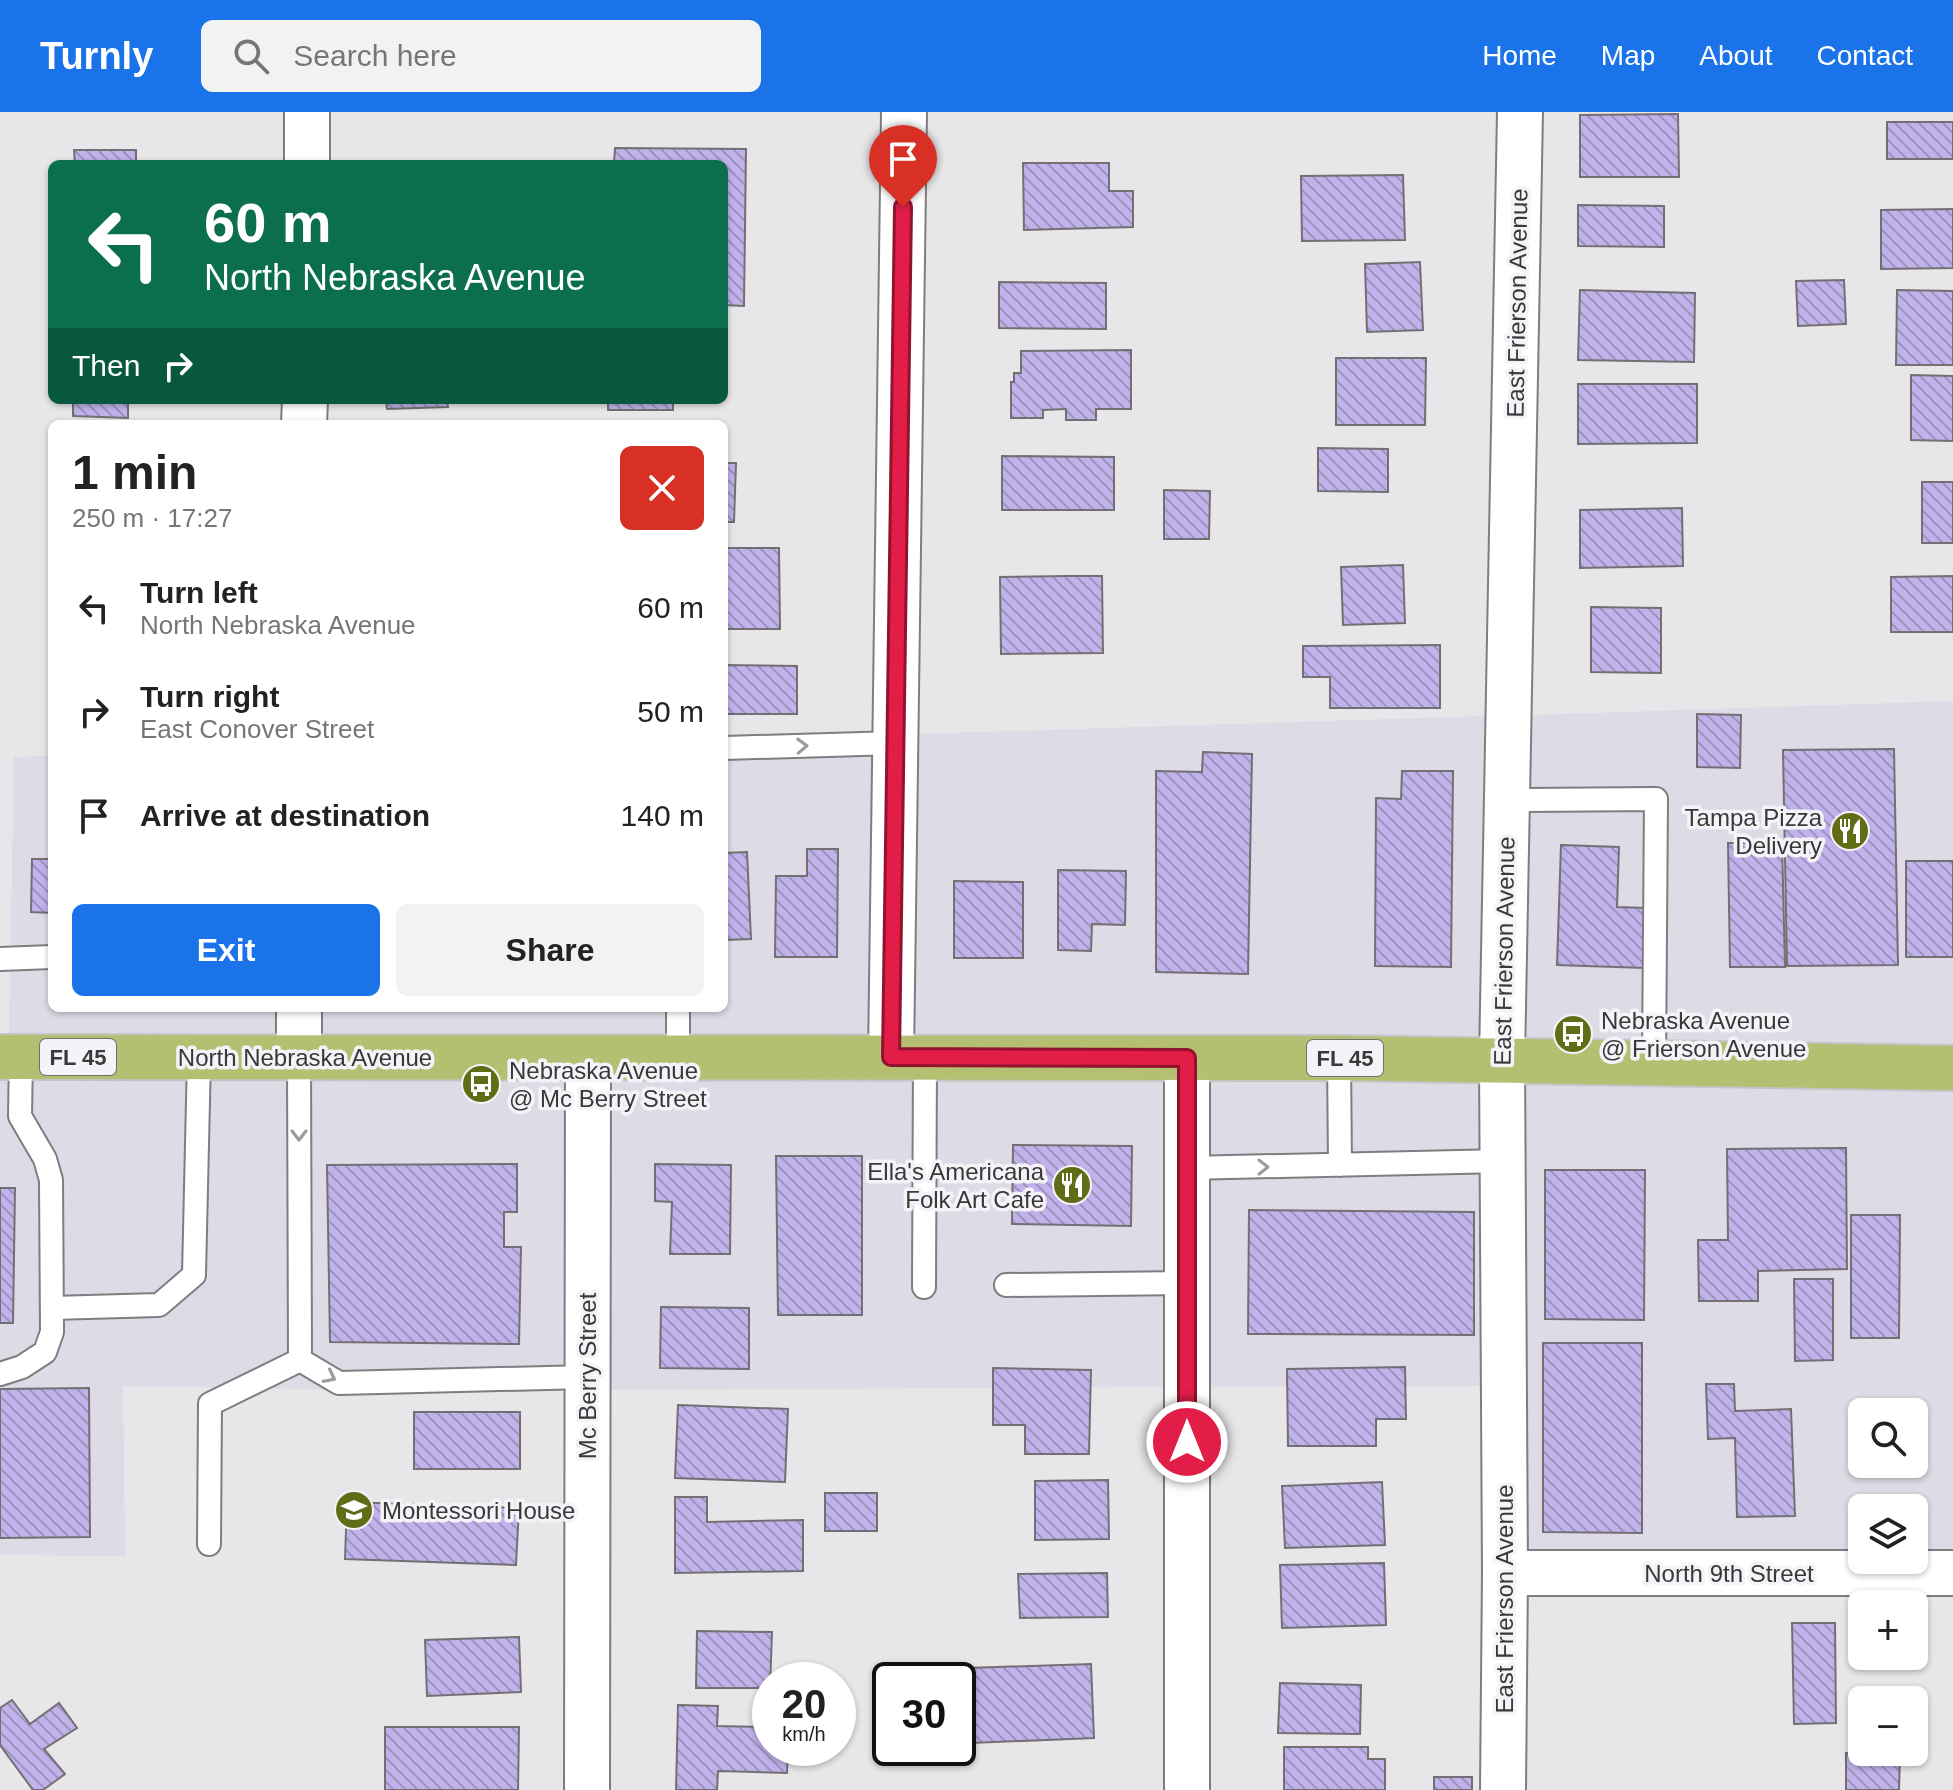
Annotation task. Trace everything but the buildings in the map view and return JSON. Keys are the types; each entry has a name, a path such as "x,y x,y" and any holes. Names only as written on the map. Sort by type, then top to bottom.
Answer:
{"main road":[{"name":"North Nebraska Avenue","path":"11,1057 1339,1058 1953,1068"}],"street":[{"path":"307,112 307,160"},
{"path":"904,112 895,743 908,1057"},
{"name":"East Frierson Avenue","path":"1503,1790 1502,1059 1520,112"},
{"path":"299,1012 299,1057"},
{"name":"Mc Berry Street","path":"587,1790 588,1058"},
{"path":"1187,1058 1187,1790"},
{"name":"North 9th Street","path":"1505,1573 1953,1573"}],"lane":[{"path":"728,748 895,743"},
{"path":"1507,800 1656,799 1654,1063"},
{"path":"0,959 48,957"},
{"path":"678,1012 678,1058"},
{"path":"0,1374 22,1367 45,1352 52,1332 51,1180 45,1159 20,1116 11,1057"},
{"path":"52,1308 159,1305 194,1275 199,1057"},
{"path":"299,1057 300,1360"},
{"path":"908,1057 924,1287"},
{"path":"1339,1058 1340,1165"},
{"path":"1187,1168 1503,1161"},
{"path":"1006,1285 1187,1283"},
{"path":"300,1360 339,1383 587,1377"},
{"path":"209,1544 210,1404 300,1360"}],"shaded area":[{"path":"1953,701 1953,1045 1526,1040 1532,715"},
{"path":"1486,716 1480,1038 914,1037 918,734"},
{"path":"872,735 868,1037 322,1037 322,1012 728,1012 728,740"},
{"path":"48,756 48,1012 276,1012 276,1037 9,1037 14,757"},
{"path":"0,1078 565,1079 564,1390 123,1386 125,1556 0,1555"},
{"path":"1164,1078 1164,1387 610,1390 611,1079"},
{"path":"1210,1078 1479,1080 1481,1386 1210,1387"},
{"path":"1525,1080 1953,1086 1953,1552 1928,1552 1928,1494 1848,1494 1848,1553 1528,1553"}],"place":[{"name":"Tampa Pizza Delivery","path":"1850,831"},
{"name":"Nebraska Avenue @ Frierson Avenue","path":"1573,1034"},
{"name":"Nebraska Avenue @ Mc Berry Street","path":"481,1084"},
{"name":"Ella's Americana Folk Art Cafe","path":"1072,1185"},
{"name":"Montessori House","path":"354,1510"}],"route":[{"path":"903,207 891,1057 1187,1058 1187,1442"}]}
